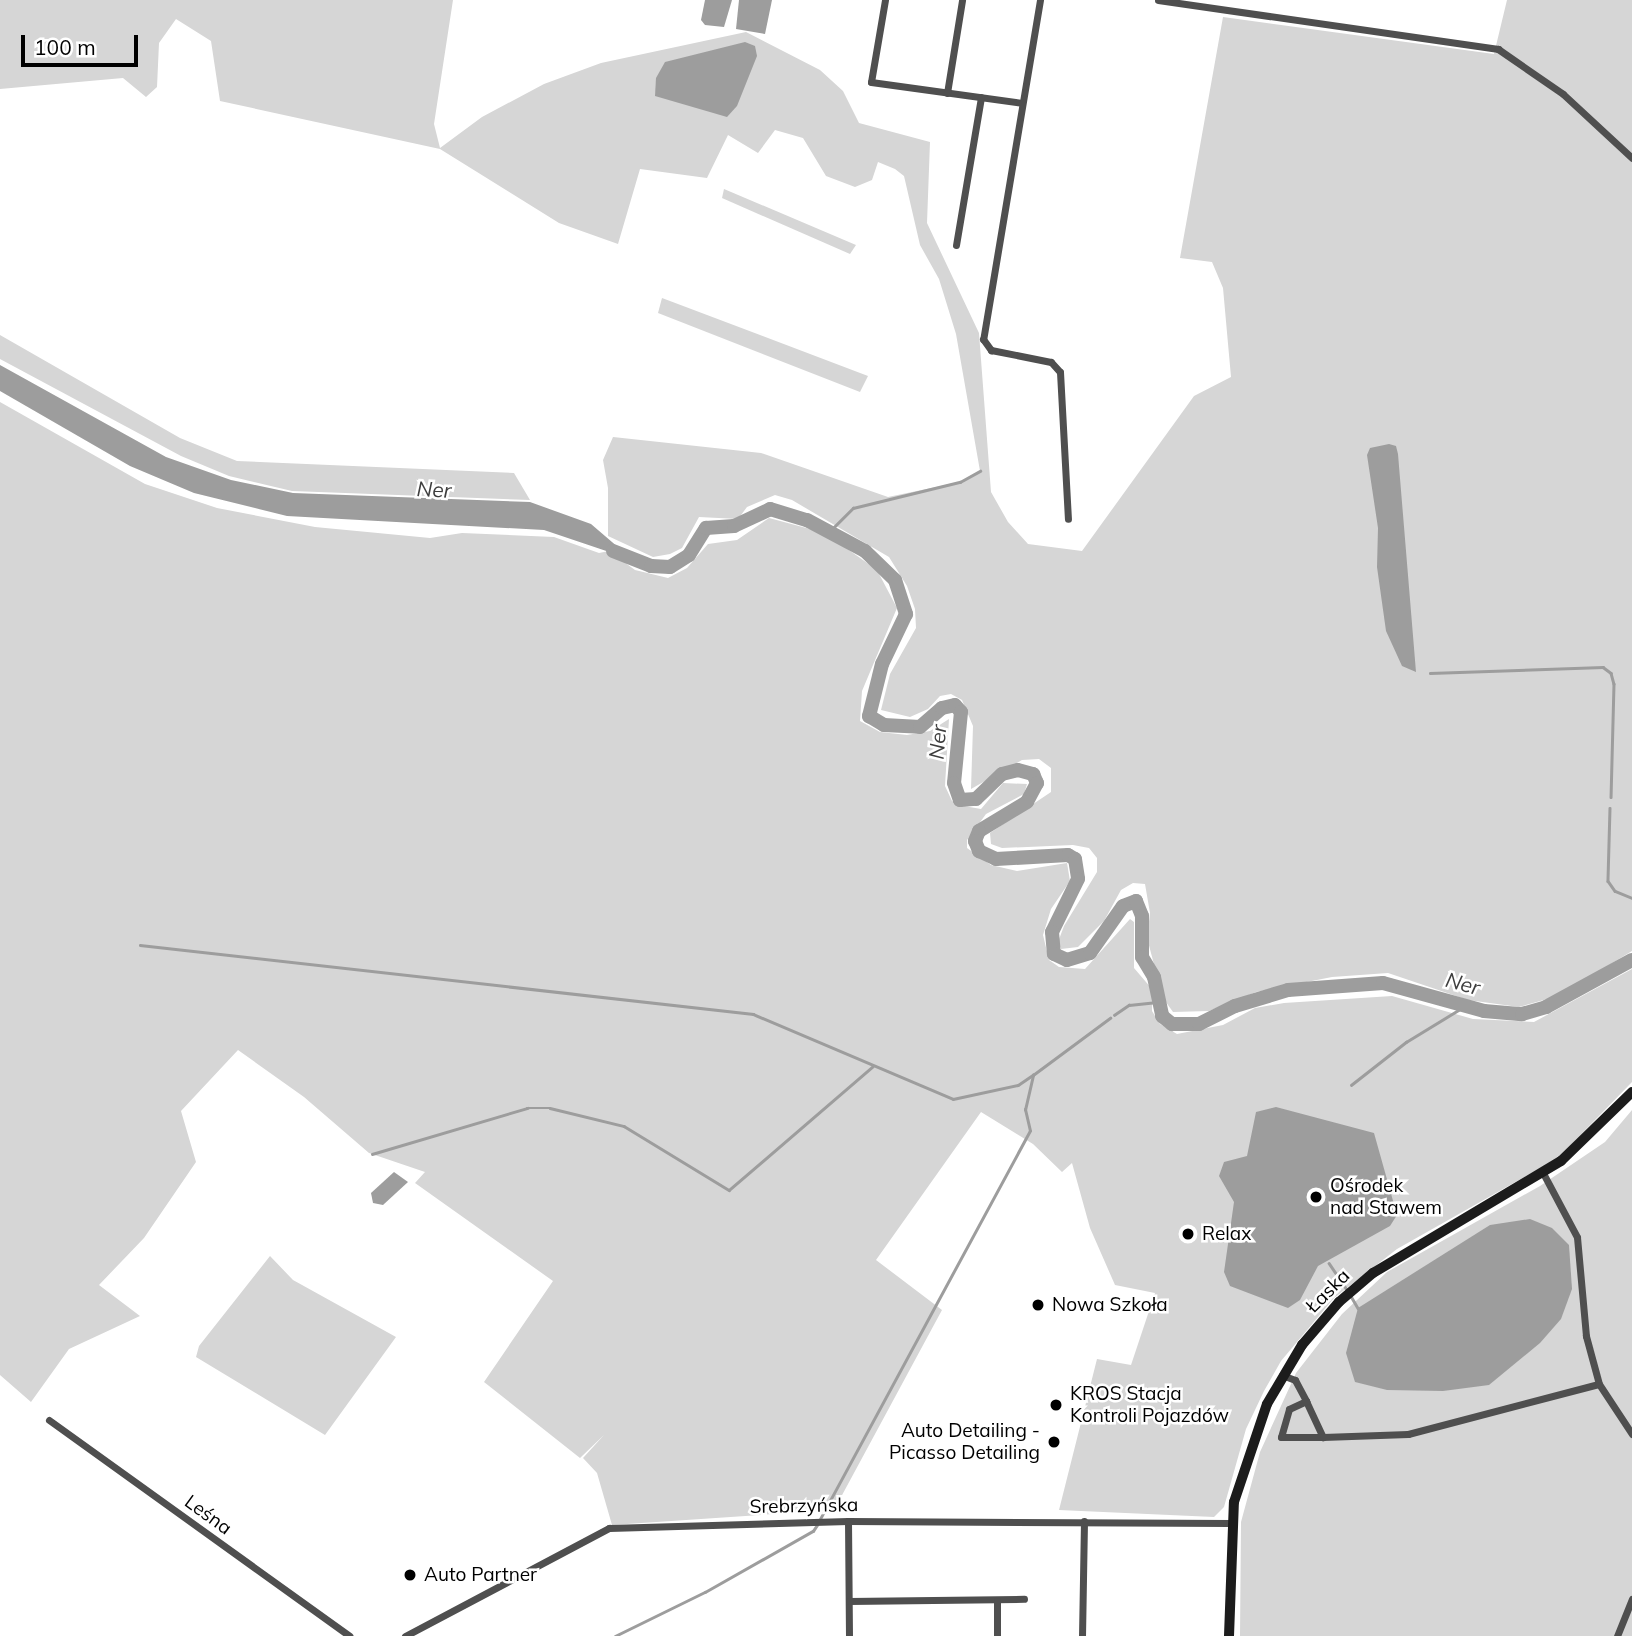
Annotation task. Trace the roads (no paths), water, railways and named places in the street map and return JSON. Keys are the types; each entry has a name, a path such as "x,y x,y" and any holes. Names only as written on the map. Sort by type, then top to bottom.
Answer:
{"main road":[{"name":"Łaska","path":"1229,1636 1230,1523 1252,1441 1285,1376 1340,1301 1410,1248 1544,1173 1589,1138 1632,1092"}],"street":[{"path":"885,0 871,82 1022,103"},
{"path":"947,93 962,0"},
{"path":"1040,0 983,339 991,350 1051,362 1060,372 1068,519"},
{"path":"1158,0 1497,49 1563,94 1632,158"},
{"path":"956,245 981,97"},
{"path":"1544,1173 1577,1237 1586,1336 1599,1384 1632,1434"},
{"path":"1285,1376 1295,1380 1323,1437"},
{"path":"1306,1401 1289,1409 1281,1437 1402,1436 1599,1384"},
{"name":"Leśna","path":"49,1420 349,1636"},
{"path":"848,1521 849,1636"},
{"name":"Srebrzyńska","path":"405,1636 609,1528 848,1521 1230,1523"},
{"path":"1082,1636 1084,1521"},
{"path":"849,1601 1024,1599"},
{"path":"1617,1636 1632,1599"},
{"path":"997,1601 998,1636"}],"waterway":[{"path":"829,532 853,508 960,482 980,471"},
{"name":"Ner","path":"613,551 651,566 670,567 689,555 706,528 734,526 770,509 807,520 865,551 895,580 906,614 882,664 869,716 884,725 920,727 942,708 955,705 961,712 954,783 960,800 976,799 1002,774 1018,770 1033,774 1037,783 1027,802 979,831 975,841 979,851 996,859 1068,855 1075,859 1078,879 1052,932 1054,954 1067,960 1090,953 1123,906 1136,901 1142,916 1142,957 1154,977 1162,1016 1172,1024 1199,1024 1235,1006 1288,990 1383,983 1484,1011 1522,1014 1546,1007 1632,960"},
{"path":"1430,673 1603,667 1611,673 1614,684 1611,797"},
{"path":"1610,808 1608,881 1615,891 1632,898"},
{"path":"140,945 753,1014 953,1099 1018,1085 1033,1075"},
{"path":"1114,1015 1129,1005 1157,1002"},
{"path":"1351,1085 1406,1042 1465,1006"},
{"path":"820,1519 1030,1131 1025,1110 1033,1075 1110,1018"},
{"path":"372,1154 527,1108 550,1108 624,1126 729,1190 872,1067"},
{"path":"1329,1263 1347,1290"},
{"path":"1351,1296 1358,1308"},
{"path":"615,1636 705,1592 813,1531 817,1525"}],"place":[{"name":"Ośrodek nad Stawem","path":"1316,1197"},
{"name":"Relax","path":"1188,1234"},
{"name":"Nowa Szkoła","path":"1038,1305"},
{"name":"KROS Stacja Kontroli Pojazdów","path":"1056,1405"},
{"name":"Auto Detailing - Picasso Detailing","path":"1054,1442"},
{"name":"Auto Partner","path":"410,1575"}]}
